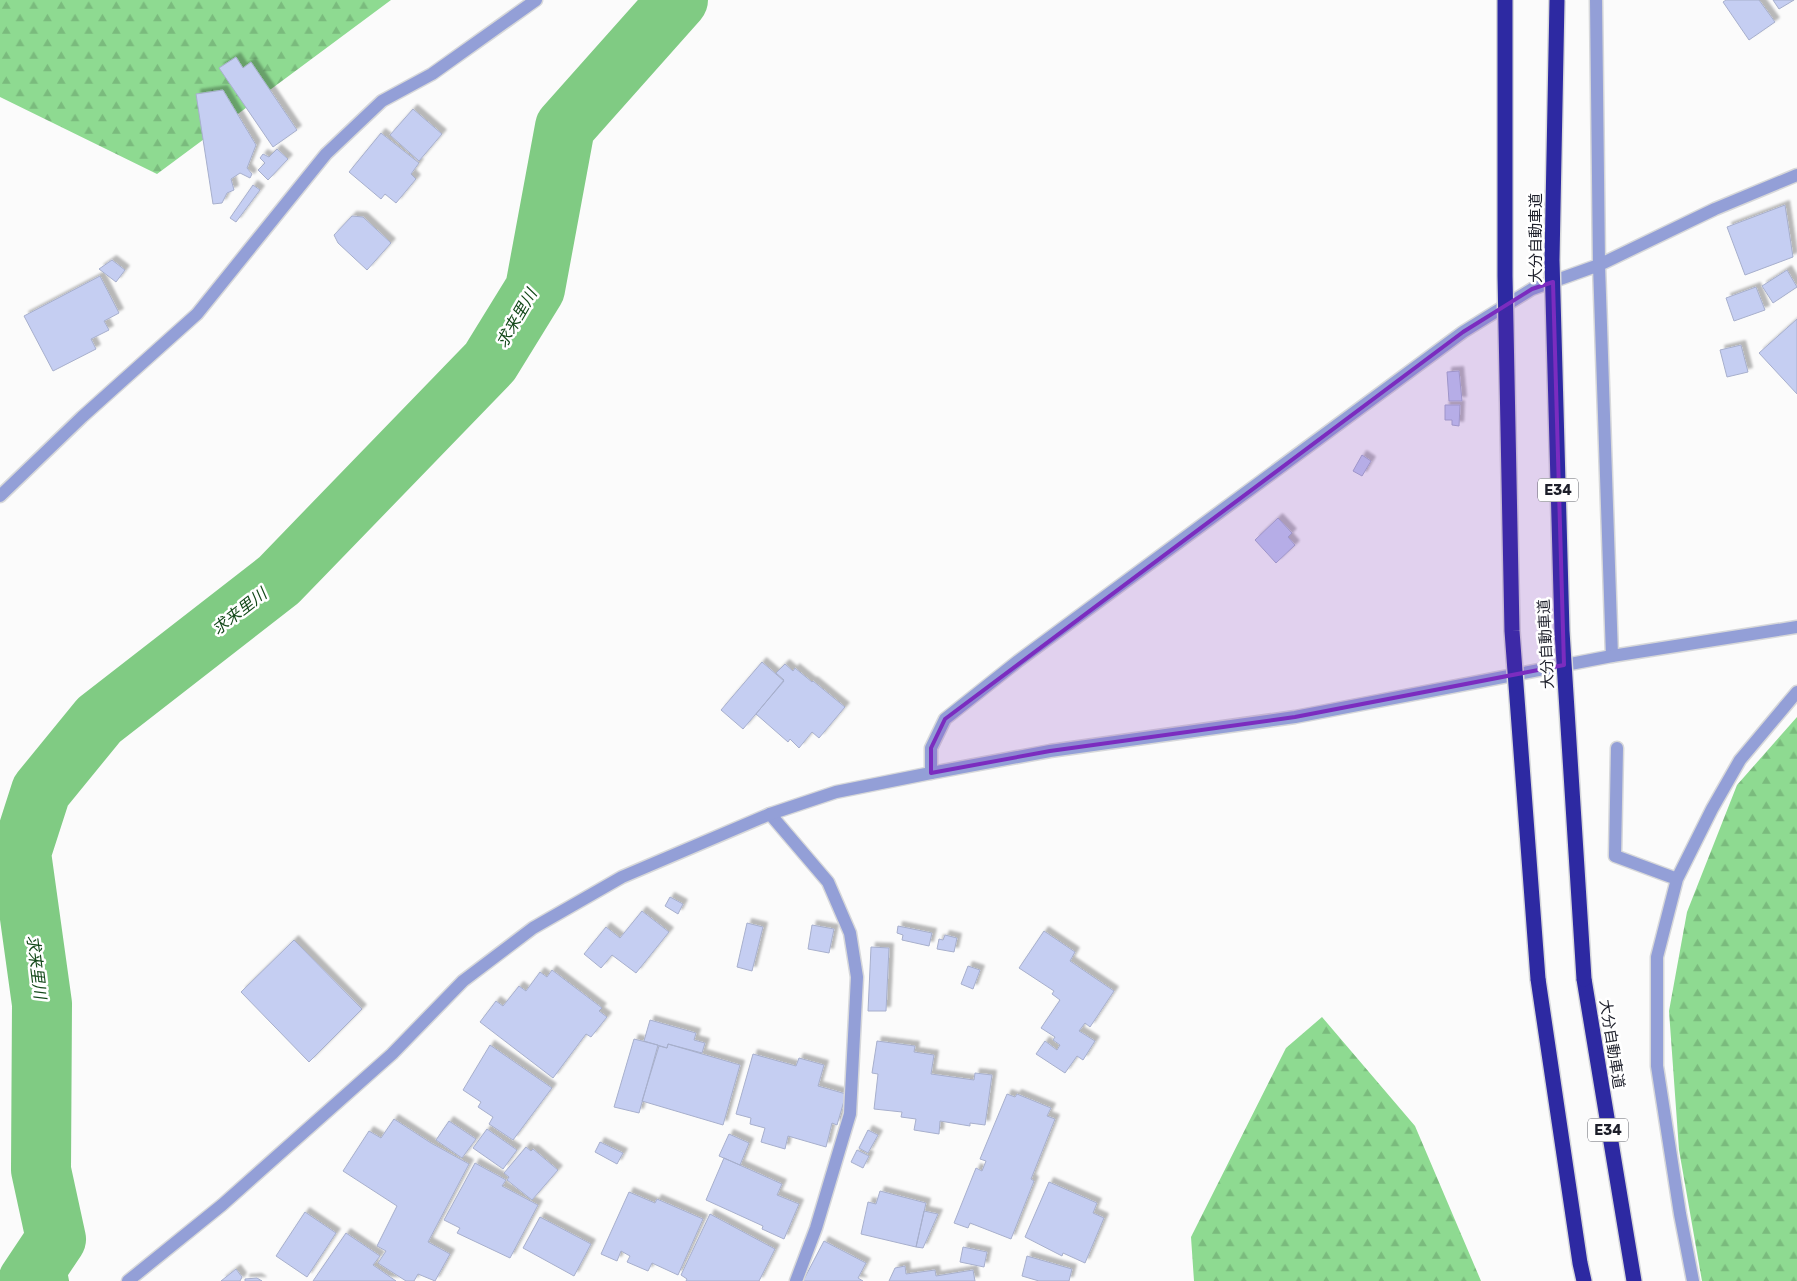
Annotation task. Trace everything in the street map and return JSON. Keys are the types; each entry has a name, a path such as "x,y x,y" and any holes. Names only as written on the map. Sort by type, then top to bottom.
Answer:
{"highway":[{"name":"大分自動車道","path":"1505,0 1505,276 1512,631 1538,979 1584,1281"},
{"name":"大分自動車道","path":"1557,0 1552,260 1562,631 1584,979 1634,1281"}],"street":[{"path":"0,496 82,416 197,314 326,154 382,101 432,74 536,0"},
{"path":"1596,0 1599,265 1612,656"},
{"path":"930,773 931,748 945,719 1018,661 1463,332 1532,289 1599,265 1715,209 1797,175"},
{"path":"128,1281 222,1205 392,1054 463,982 533,928 622,877 770,814 836,792 1050,751 1295,717 1612,656 1797,627"},
{"path":"1693,1281 1680,1214 1657,1066 1657,957 1677,879 1740,760 1797,692"},
{"path":"1617,748 1615,856 1677,879"},
{"path":"770,814 828,882 850,933 857,978 850,1114 816,1228 796,1281"}],"highlighted area":[{"path":"1553,282 1564,665 1295,717 1050,751 931,773 931,748 945,719 1463,332 1532,289"}],"green space":[{"path":"0,0 391,0 157,174 0,97"},
{"path":"1797,717 1797,1281 1702,1281 1679,1150 1669,1011 1687,912 1737,785"},
{"path":"1322,1017 1415,1126 1481,1281 1194,1281 1191,1237 1286,1048"}],"building":[{"path":"1726,0 1759,0 1775,22 1749,40 1723,2"},
{"path":"1773,0 1794,0 1779,9"},
{"path":"236,57 243,68 251,62 297,130 273,147 219,68"},
{"path":"223,90 256,145 247,168 252,174 250,178 240,173 231,179 234,190 227,193 222,203 213,204 196,94"},
{"path":"413,109 442,134 419,161 390,135"},
{"path":"381,133 419,163 411,174 416,179 396,203 385,194 381,199 349,172"},
{"path":"277,149 288,159 268,180 258,170 265,163 260,158 263,154 269,157"},
{"path":"253,185 260,190 236,222 230,218"},
{"path":"1785,205 1793,257 1745,275 1727,227"},
{"path":"352,216 363,217 391,243 367,270 338,243 334,235"},
{"path":"112,260 125,270 116,282 99,269"},
{"path":"1787,270 1797,287 1773,303 1762,286"},
{"path":"100,276 119,313 104,321 109,330 91,339 96,349 53,371 24,316"},
{"path":"1756,287 1765,310 1734,321 1726,298"},
{"path":"1797,319 1797,394 1759,353"},
{"path":"1741,345 1748,372 1727,377 1720,350"},
{"path":"1459,371 1462,401 1449,401 1447,372"},
{"path":"1445,405 1460,405 1459,426 1452,425 1452,420 1445,420"},
{"path":"1362,455 1371,461 1362,476 1353,471"},
{"path":"1278,518 1292,533 1288,537 1295,545 1276,563 1255,540"},
{"path":"762,662 784,681 743,729 721,710"},
{"path":"785,664 793,671 795,668 845,707 819,738 812,732 799,748 790,739 788,742 756,714 784,680 776,673"},
{"path":"670,897 683,904 678,914 665,906"},
{"path":"642,911 669,932 636,973 612,955 601,968 584,954 606,927 620,938"},
{"path":"747,923 763,927 752,971 737,967"},
{"path":"812,925 834,929 829,953 808,949"},
{"path":"898,926 932,933 929,946 902,940 903,935 897,933"},
{"path":"1044,931 1075,952 1070,961 1114,991 1090,1027 1085,1023 1079,1031 1095,1041 1083,1060 1077,1056 1065,1073 1036,1054 1045,1041 1057,1050 1060,1045 1053,1040 1055,1037 1041,1028 1060,1000 1052,994 1054,991 1019,968"},
{"path":"945,935 957,938 954,952 937,949 939,939 943,940"},
{"path":"294,940 362,1009 309,1062 241,992"},
{"path":"871,947 889,948 886,1011 868,1011"},
{"path":"968,966 980,970 973,989 961,984"},
{"path":"552,970 602,1008 599,1011 607,1017 591,1037 586,1034 553,1078 480,1022 496,1001 503,1006 519,986 526,991 540,972 547,977"},
{"path":"650,1020 696,1033 694,1040 705,1043 702,1053 668,1044 667,1048 644,1041"},
{"path":"634,1039 658,1045 639,1113 614,1107"},
{"path":"877,1041 915,1046 914,1052 934,1055 931,1074 974,1080 975,1073 992,1075 985,1125 970,1123 970,1126 940,1121 939,1134 914,1130 916,1119 901,1117 902,1112 874,1109 878,1074 872,1073"},
{"path":"668,1044 740,1065 723,1125 642,1101 659,1046 667,1048"},
{"path":"490,1045 552,1088 513,1140 489,1124 493,1117 478,1107 481,1102 463,1090"},
{"path":"753,1054 796,1066 799,1058 824,1065 818,1086 846,1094 837,1125 832,1123 826,1147 788,1136 785,1149 761,1142 765,1128 750,1124 751,1118 736,1114"},
{"path":"1007,1094 1015,1097 1017,1094 1051,1108 1047,1116 1055,1119 1031,1179 1034,1181 1011,1239 970,1223 968,1228 954,1223 976,1168 982,1171 986,1161 980,1159"},
{"path":"394,1119 431,1143 469,1164 428,1242 450,1254 435,1281 418,1274 414,1281 406,1281 378,1263 386,1251 377,1246 397,1206 343,1171 369,1131 381,1138"},
{"path":"449,1121 476,1139 462,1158 436,1140"},
{"path":"487,1129 517,1150 503,1169 473,1148"},
{"path":"868,1130 878,1135 868,1153 859,1148"},
{"path":"729,1134 749,1143 740,1165 719,1156"},
{"path":"600,1142 623,1153 617,1164 595,1152"},
{"path":"526,1147 531,1151 533,1149 558,1170 532,1200 507,1180 509,1177 504,1173"},
{"path":"857,1150 869,1156 863,1168 851,1162"},
{"path":"724,1158 782,1184 777,1195 799,1204 784,1239 762,1229 763,1226 706,1200"},
{"path":"475,1163 506,1180 502,1186 538,1205 510,1258 457,1233 460,1228 444,1220"},
{"path":"1049,1182 1097,1203 1093,1213 1104,1218 1085,1263 1063,1253 1062,1256 1025,1237"},
{"path":"880,1191 926,1203 916,1247 861,1234 868,1202 876,1204"},
{"path":"629,1192 655,1203 657,1199 703,1219 678,1275 652,1263 648,1271 627,1262 630,1256 621,1251 617,1261 601,1254"},
{"path":"924,1211 938,1214 923,1248 916,1247"},
{"path":"305,1212 336,1233 307,1277 276,1256"},
{"path":"710,1214 775,1249 759,1281 686,1281 687,1279 681,1275"},
{"path":"540,1217 591,1244 574,1276 523,1248"},
{"path":"346,1233 380,1256 373,1265 396,1281 313,1281"},
{"path":"824,1241 866,1263 858,1278 863,1281 803,1281"},
{"path":"963,1247 987,1252 984,1267 960,1262"},
{"path":"1027,1256 1072,1269 1069,1281 1039,1281 1022,1276"},
{"path":"905,1266 906,1274 935,1270 936,1276 973,1270 975,1281 889,1281 895,1268"},
{"path":"236,1269 242,1277 240,1281 221,1281"},
{"path":"257,1278 262,1281 245,1281 245,1279"}],"waterway":[{"name":"求来里川","path":"28,1281 56,1239 41,1170 42,1004 21,853 41,791 99,720 279,580 490,362 535,289 565,127 678,0"},
{"path":"56,1239 64,1281"}]}
